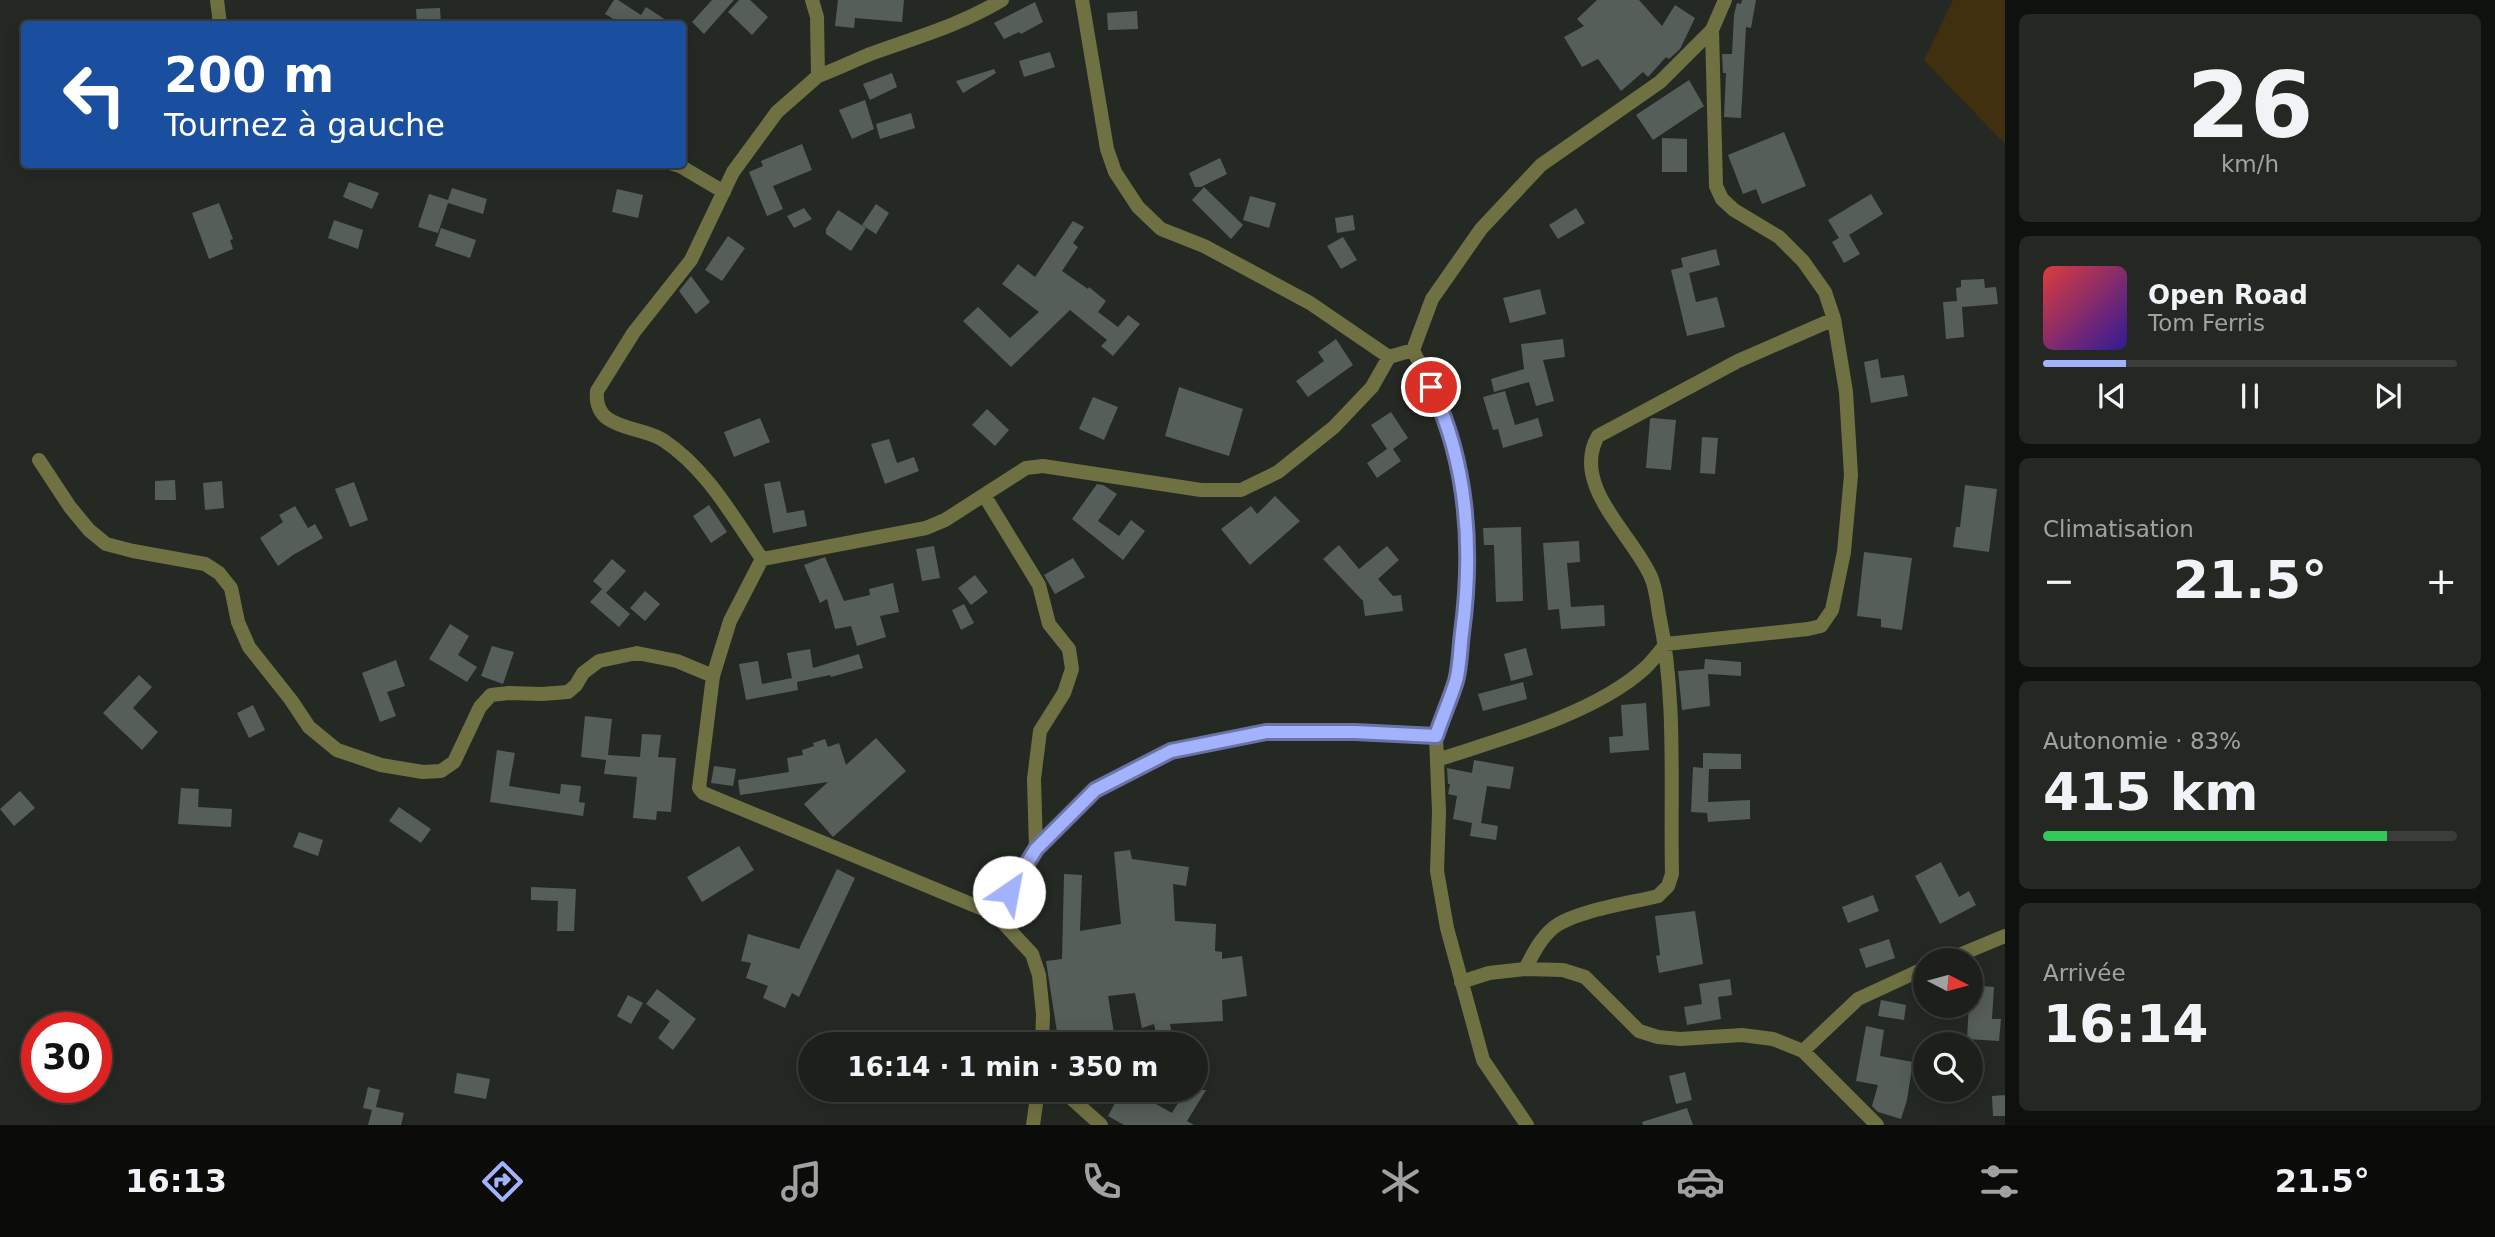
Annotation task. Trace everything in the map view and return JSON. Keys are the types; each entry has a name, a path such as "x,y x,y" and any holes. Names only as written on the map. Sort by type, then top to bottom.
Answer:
{"street":[{"path":"217,0 220,21"},
{"path":"811,0 817,17 818,76"},
{"path":"762,559 708,478 662,440 610,422 600,410 596,400 597,391 634,332 691,260 733,172 777,112 818,76 937,33 1002,0"},
{"path":"1082,0 1107,149 1115,172 1138,207 1161,229 1204,246 1310,303 1389,357"},
{"path":"1527,1125 1483,1060 1447,928 1437,871 1436,736 1456,679 1468,589 1467,522 1455,459 1440,406 1413,350 1432,299 1481,229 1542,165 1660,82 1712,30 1725,0"},
{"path":"1437,760 1529,730 1602,698 1644,669 1666,645 1808,629 1821,626 1832,610 1844,552 1851,475 1846,392 1834,319 1825,292 1803,261 1779,237 1722,199 1716,186 1712,30"},
{"path":"683,168 724,192"},
{"path":"1525,969 1540,940 1554,927 1569,918 1658,896 1668,886 1672,874 1672,752 1666,645 1652,578 1598,492 1590,469 1590,449 1598,436 1738,360 1834,319"},
{"path":"762,559 926,528 945,520 1026,468 1043,466 1201,490 1241,490 1278,472 1334,427 1372,387 1389,357 1413,350"},
{"path":"39,460 70,507 89,530 106,544 205,564 219,573 231,588 237,622 249,647 309,727 337,750 381,765 423,772 442,772 454,762 480,707 491,695 568,692 583,673 599,661 637,653 677,661 713,676"},
{"path":"984,495 1039,585 1048,624 1069,649 1072,669 1064,693 1040,731 1034,779 1036,849"},
{"path":"762,559 730,621 713,676 699,788 703,793 995,914 1032,954 1039,975 1044,1014 1043,1032"},
{"path":"995,914 1036,849 1095,790 1171,751 1266,732 1436,736"},
{"path":"1976,948 2005,936"},
{"path":"1461,982 1489,973 1525,969 1563,970 1585,977 1639,1031 1658,1037 1680,1039 1742,1035 1773,1039 1803,1051 1877,1125"},
{"path":"1803,1051 1858,999 1913,974"},
{"path":"1033,1125 1036,1102"},
{"path":"1075,1102 1101,1125"}],"shaded area":[{"path":"1953,0 2005,0 2005,144 1924,60"}],"building":[{"path":"614,0 618,0 641,15 646,7 667,21 617,21 605,14"},
{"path":"712,0 734,0 704,34 692,22"},
{"path":"739,0 750,0 768,17 752,35 728,12"},
{"path":"838,0 904,0 902,22 855,18 854,28 835,26"},
{"path":"1597,0 1639,0 1662,26 1675,5 1695,18 1680,49 1669,59 1666,57 1648,77 1643,72 1621,91 1598,59 1582,67 1564,37 1584,26 1577,19"},
{"path":"1742,0 1756,0 1751,28 1746,27 1741,118 1724,117 1726,73 1723,73 1722,54 1732,54 1734,15 1737,3 1741,4"},
{"path":"1035,2 1043,22 1021,34 1019,32 1004,39 994,23"},
{"path":"440,8 441,21 417,21 416,9"},
{"path":"1137,11 1138,29 1108,30 1107,13"},
{"path":"1050,52 1055,67 1024,77 1019,61"},
{"path":"994,69 996,73 963,93 956,81"},
{"path":"892,73 897,87 870,100 863,84"},
{"path":"1689,80 1704,106 1653,140 1636,115"},
{"path":"865,100 874,129 852,139 839,110"},
{"path":"911,113 915,128 880,139 876,124"},
{"path":"1784,132 1806,186 1762,204 1756,189 1743,194 1728,155"},
{"path":"1662,138 1687,139 1687,172 1662,172"},
{"path":"802,144 812,170 773,186 783,209 767,216 749,172 763,166 761,161"},
{"path":"1220,158 1227,174 1201,187 1195,187 1189,173"},
{"path":"349,182 379,193 372,209 343,197"},
{"path":"1204,187 1243,225 1231,239 1192,200"},
{"path":"452,188 487,199 483,214 448,203 438,233 418,227 429,194 448,200"},
{"path":"617,189 643,195 638,218 612,212"},
{"path":"1871,194 1883,214 1849,235 1860,254 1844,263 1832,242 1839,238 1828,220"},
{"path":"1250,196 1276,203 1269,228 1243,220"},
{"path":"219,203 233,239 230,240 233,249 209,259 192,213"},
{"path":"876,204 889,213 876,234 862,225"},
{"path":"804,208 812,219 794,228 787,216"},
{"path":"1576,208 1585,223 1558,239 1549,225"},
{"path":"838,210 866,228 851,251 826,234 826,229"},
{"path":"1353,215 1355,230 1337,233 1335,218"},
{"path":"334,220 363,230 358,249 328,238"},
{"path":"1073,221 1084,227 1073,243 1078,247 1062,271 1106,301 1098,312 1118,327 1128,315 1140,324 1113,356 1101,346 1107,340 1070,310 1011,367 963,321 978,307 1010,338 1039,312 1002,284 1018,264 1035,277"},
{"path":"441,228 476,240 470,258 435,246"},
{"path":"728,236 745,248 722,281 705,270"},
{"path":"1343,237 1357,260 1341,269 1327,246"},
{"path":"1716,249 1720,265 1689,273 1696,302 1717,297 1725,327 1687,336 1671,270 1683,267 1681,258"},
{"path":"691,276 710,302 696,314 679,291"},
{"path":"1984,279 1985,288 1996,287 1998,304 1962,307 1964,337 1946,339 1943,302 1957,301 1956,288 1961,287 1961,280"},
{"path":"1540,289 1546,314 1510,323 1503,298"},
{"path":"1336,339 1353,365 1308,397 1296,381 1324,361 1318,352"},
{"path":"1563,339 1565,357 1543,360 1554,401 1536,406 1529,382 1494,392 1491,379 1524,369 1521,344"},
{"path":"1878,359 1881,378 1904,375 1908,396 1871,403 1864,362"},
{"path":"1179,387 1243,409 1229,456 1165,436"},
{"path":"1505,391 1515,425 1538,418 1543,436 1503,448 1498,429 1493,430 1483,397"},
{"path":"1093,397 1118,407 1104,440 1079,429"},
{"path":"987,409 1009,430 995,446 972,425"},
{"path":"1391,412 1408,438 1393,449 1401,461 1377,478 1367,463 1387,449 1371,425"},
{"path":"760,418 770,442 734,457 724,432"},
{"path":"1652,418 1676,420 1671,470 1646,468"},
{"path":"1702,437 1718,438 1715,474 1700,473"},
{"path":"889,439 897,463 914,457 919,471 885,484 871,444"},
{"path":"175,480 176,500 155,500 155,481"},
{"path":"222,481 224,508 205,510 203,483"},
{"path":"780,481 787,513 804,510 807,526 773,533 764,484"},
{"path":"354,482 368,520 350,527 335,489"},
{"path":"1097,484 1117,494 1098,521 1119,536 1131,520 1145,531 1123,560 1072,519"},
{"path":"1965,485 1997,489 1989,552 1953,547 1956,527 1960,527"},
{"path":"1275,496 1300,521 1250,565 1221,529 1251,506 1257,514"},
{"path":"709,505 727,532 711,543 693,516"},
{"path":"295,506 308,528 315,524 323,538 278,566 260,538 283,522 279,515"},
{"path":"1521,527 1523,601 1496,602 1494,545 1484,545 1483,528"},
{"path":"1579,541 1580,562 1567,563 1571,607 1604,605 1605,626 1561,629 1559,609 1548,610 1543,543"},
{"path":"1339,545 1359,569 1387,546 1399,560 1378,579 1393,596 1401,595 1403,611 1365,616 1363,601 1323,559"},
{"path":"934,546 940,578 922,581 916,549"},
{"path":"1864,552 1912,558 1902,630 1881,627 1881,619 1857,616"},
{"path":"825,557 844,601 870,595 869,589 893,583 899,612 880,616 886,637 857,646 851,626 835,629 827,599 820,603 804,565"},
{"path":"1073,558 1085,577 1055,594 1044,575"},
{"path":"612,559 626,571 606,593 630,614 619,627 590,602 602,589 593,581"},
{"path":"975,575 988,592 971,605 958,588"},
{"path":"645,591 660,604 645,621 630,608"},
{"path":"964,604 974,623 961,630 952,610"},
{"path":"450,624 469,636 458,655 477,667 467,682 429,659"},
{"path":"492,646 514,652 503,684 481,676"},
{"path":"1526,648 1533,675 1511,681 1504,654"},
{"path":"810,649 813,668 859,654 863,668 831,677 830,675 797,682 798,690 746,700 739,664 758,661 762,684 792,678 787,653"},
{"path":"1705,659 1741,662 1741,676 1708,674 1710,706 1682,710 1678,671 1704,669"},
{"path":"396,660 405,686 387,692 396,716 380,722 362,673"},
{"path":"139,675 152,687 133,708 158,732 142,750 103,713"},
{"path":"1523,682 1527,699 1483,711 1478,694"},
{"path":"1646,703 1649,750 1610,753 1609,737 1623,736 1621,705"},
{"path":"253,705 265,730 249,738 237,713"},
{"path":"585,716 612,719 608,755 640,757 642,734 661,735 658,757 676,758 671,812 657,811 656,820 633,818 637,777 604,774 606,760 581,757"},
{"path":"876,738 906,771 833,837 804,804 828,782 740,795 738,780 789,772 787,758 803,755 802,750 814,746 813,743 825,739 828,747 839,743 846,765"},
{"path":"497,750 515,753 509,786 560,794 561,784 581,786 579,802 585,803 583,816 490,802"},
{"path":"1703,753 1741,754 1741,769 1709,769 1708,802 1750,800 1750,819 1708,822 1707,813 1691,812 1693,767 1703,768"},
{"path":"1474,760 1514,767 1510,789 1487,786 1481,823 1498,826 1496,840 1470,836 1472,823 1453,819 1457,796 1448,794 1450,784 1447,768 1472,773"},
{"path":"714,766 736,769 733,786 711,783"},
{"path":"181,788 199,789 198,807 232,809 231,827 178,824"},
{"path":"20,791 35,808 14,826 0,809"},
{"path":"399,807 431,829 421,843 389,821"},
{"path":"299,832 323,840 318,856 293,847"},
{"path":"739,846 754,870 702,902 687,877"},
{"path":"1130,850 1132,859 1189,867 1186,886 1173,884 1175,921 1216,924 1215,951 1222,952 1222,959 1242,956 1247,996 1222,1000 1223,1021 1170,1024 1172,1032 1156,1032 1154,1024 1142,1028 1135,993 1108,996 1114,1032 1057,1032 1046,961 1062,959 1064,874 1082,875 1080,931 1121,924 1114,852"},
{"path":"1941,862 1959,897 1969,891 1976,905 1940,924 1915,876"},
{"path":"837,869 855,878 799,997 792,993 785,1008 763,998 768,986 746,978 751,963 741,961 748,934 799,949"},
{"path":"531,887 576,889 574,931 557,931 558,901 531,900"},
{"path":"1873,895 1879,911 1848,923 1842,907"},
{"path":"1695,911 1703,964 1659,973 1656,956 1660,955 1655,916"},
{"path":"1889,939 1895,958 1866,968 1859,949"},
{"path":"1730,979 1732,995 1718,997 1721,1019 1687,1025 1684,1007 1702,1004 1699,984"},
{"path":"1983,986 1994,987 1992,1019 2001,1019 1999,1041 1983,1040 1983,1032 1967,1032 1968,1018 1983,1018"},
{"path":"657,989 696,1019 673,1050 658,1038 670,1021 646,1004"},
{"path":"628,995 643,1003 631,1024 617,1016"},
{"path":"1881,1000 1906,1005 1904,1020 1878,1016"},
{"path":"1866,1026 1884,1030 1880,1056 1913,1062 1901,1119 1878,1112 1872,1106 1878,1085 1856,1081"},
{"path":"1685,1072 1692,1100 1676,1104 1669,1076"},
{"path":"457,1073 490,1079 486,1099 454,1093"},
{"path":"368,1087 380,1090 376,1107 404,1113 401,1125 368,1125 372,1110 363,1108"},
{"path":"2005,1095 2005,1116 1993,1116 1992,1096"},
{"path":"1116,1102 1153,1102 1172,1113 1179,1102 1199,1102 1187,1121 1194,1125 1124,1125 1108,1116"},
{"path":"1687,1108 1693,1125 1643,1125 1642,1122"}],"route":[{"path":"1009,892 1036,849 1095,790 1171,751 1266,732 1436,736 1456,679 1468,589 1467,522 1455,459 1440,406 1431,387"}]}
